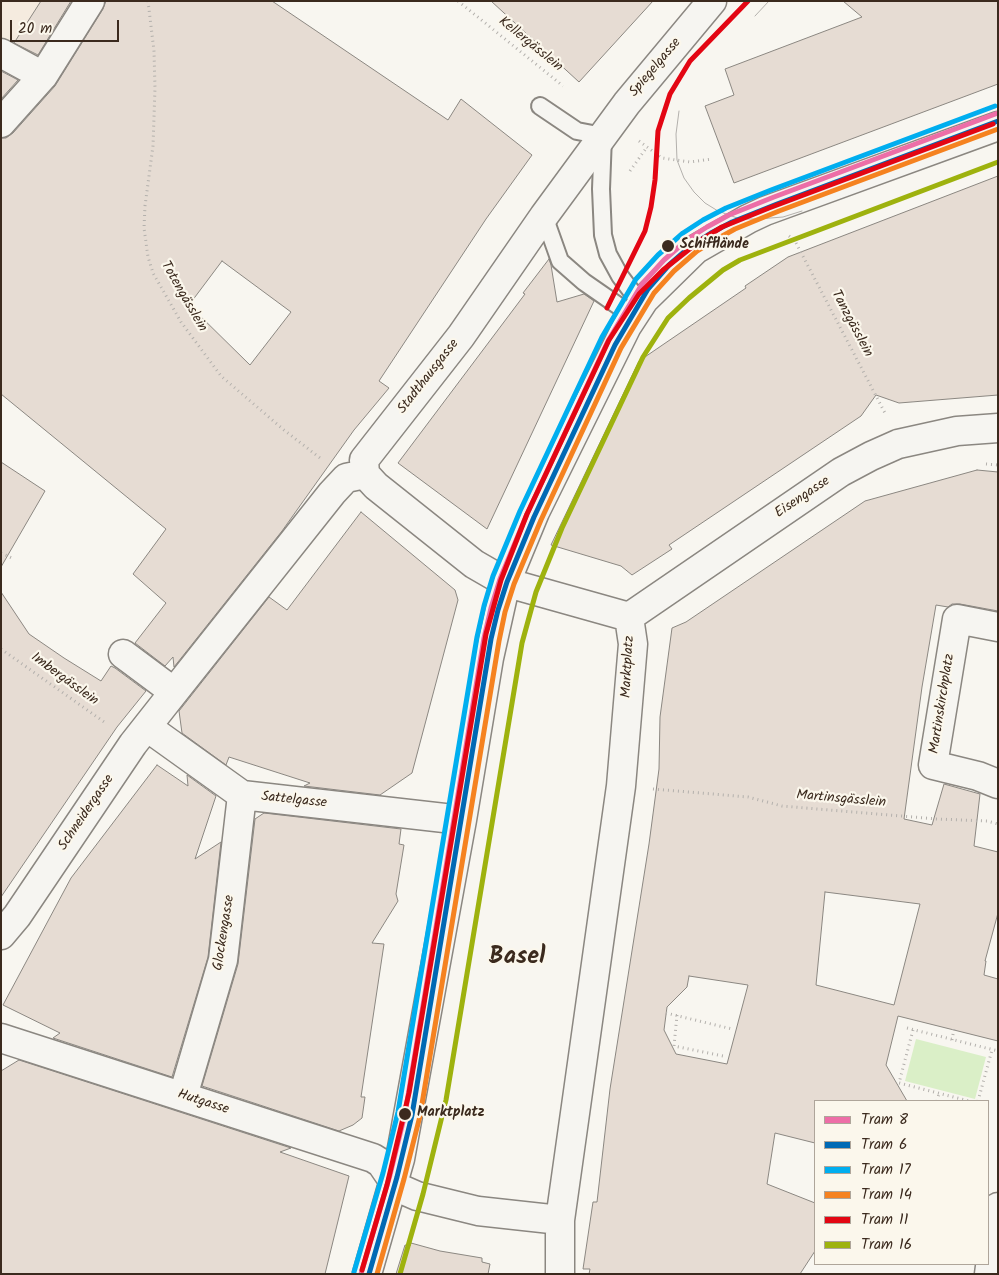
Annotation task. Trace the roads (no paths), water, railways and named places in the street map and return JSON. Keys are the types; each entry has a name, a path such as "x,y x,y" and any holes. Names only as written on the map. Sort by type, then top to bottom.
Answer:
{"street":[{"path":"1,123 43,76 90,1"},
{"name":"Spiegelgasse","path":"603,136 643,83 711,2"},
{"path":"1,54 43,76"},
{"path":"367,1274 400,1159 462,820 489,658 506,582 535,512 639,308 696,249 765,211 998,126"},
{"name":"Stadthausgasse","path":"356,476 364,460 462,336 544,216 603,136"},
{"name":"Eisengasse","path":"629,617 841,472 864,460 898,444 957,431 998,428"},
{"path":"356,476 376,486 474,564 506,582"},
{"name":"Schneidergasse","path":"1,935 17,916 133,744 332,493 356,476"},
{"name":"Marktplatz","path":"506,582 629,617 633,644 621,786 560,1220 560,1274"},
{"name":"Martinskirchplatz","path":"998,627 956,619 934,765 978,776 998,784"},
{"path":"123,654 174,692"},
{"name":"Sattelgasse","path":"147,727 242,795 462,820"},
{"name":"Glockengasse","path":"183,1096 223,960 242,795"},
{"name":"Hutgasse","path":"1,1038 373,1158 381,1163 394,1182"},
{"path":"394,1182 401,1189 417,1196 478,1211 560,1220"},
{"path":"989,1274 998,1207"}],"lane":[{"path":"540,106 577,131 603,136 601,188 603,235 608,254 620,276 632,292 639,308"},
{"path":"544,216 560,261 584,282 639,308"}],"tram line":[{"name":"11","path":"607,308 645,231 655,180 658,131 670,94 690,61 748,1"},
{"path":"755,16 769,1"},
{"name":"17","path":"354,1272 383,1173 398,1112 477,637 484,606 493,576 520,511 602,337 636,279 658,255 683,233 703,220 726,208 771,190 995,106"},
{"path":"679,111 676,134 677,160 684,178 705,203 718,211 740,219 783,217 802,211"},
{"name":"8","path":"361,1274 390,1175 405,1114 484,638 491,608 500,579 527,514 608,341 642,284 664,260 688,239 707,227 729,215 774,197 998,113"},
{"name":"6","path":"369,1274 397,1177 412,1115 491,639 498,610 507,582 534,517 615,345 648,289 669,265 692,245 711,233 732,222 777,204 998,121"},
{"name":"11","path":"362,1270 387,1185 409,1093 486,634 501,580 527,514 609,340 639,294 663,270 701,240 722,227 993,124"},
{"name":"14","path":"377,1274 420,1116 505,612 514,584 541,520 621,348 654,293 674,271 697,251 715,240 735,229 779,211 998,129"},
{"name":"16","path":"400,1274 423,1194 446,1100 522,643 536,592 562,528 643,357 668,318 723,270 740,260 998,162"}],"place":[{"name":"Schifflände","path":"668,246"},
{"name":"Marktplatz","path":"405,1114"}],"district":[{"name":"Basel","path":"517,959"}]}
